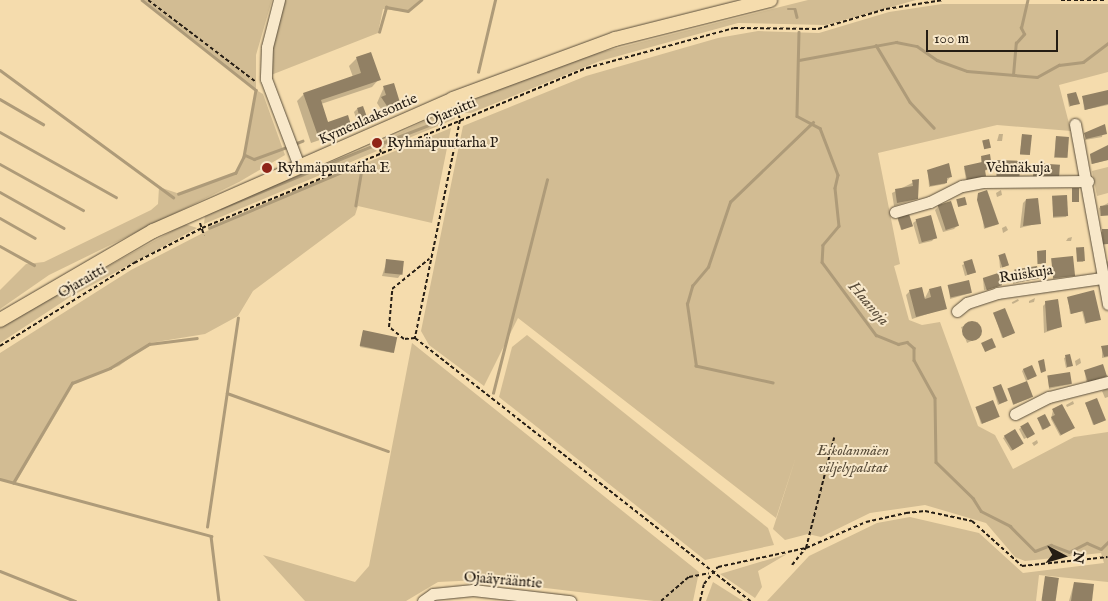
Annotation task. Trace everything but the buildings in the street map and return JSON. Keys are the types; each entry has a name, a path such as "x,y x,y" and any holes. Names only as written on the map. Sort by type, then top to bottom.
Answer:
{"main road":[{"name":"Kymenlaaksontie","path":"0,320 152,231 453,99 615,39 770,0"}],"street":[{"path":"279,0 266,52 268,88 299,166"},
{"path":"1075,124 1088,181 1102,278 1108,304"},
{"name":"Vehnäkuja","path":"895,212 969,185 1088,181"},
{"name":"Ruiskuja","path":"957,311 967,302 1004,292 1102,278"},
{"path":"1015,414 1049,397 1108,382"},
{"path":"476,590 483,601"},
{"name":"Ojaäyrääntie","path":"423,601 434,594 476,590 506,598 570,601"}],"path":[{"path":"148,0 230,66 268,88"},
{"name":"Ojaraitti","path":"0,346 170,244 381,153 587,68 724,30 756,26 825,28 886,9 943,0"},
{"path":"1061,0 1104,0"},
{"path":"415,338 429,258 460,120 453,99"},
{"path":"377,142 381,153"},
{"path":"429,258 392,289 389,327 404,339 415,338 711,573 751,601"},
{"path":"792,565 806,548 834,438"},
{"path":"661,601 689,578 711,573 745,560 806,548 866,522 925,511 978,525 1022,566 1108,557"},
{"path":"700,601 711,573"}],"green space":[{"path":"142,0 272,0 256,55 256,90"},
{"path":"283,0 420,0 408,12 383,9 378,33 271,75 271,51"},
{"path":"808,0 916,0 826,25 738,23 600,61 471,113 465,113 462,108 467,102 582,57"},
{"name":"Eskolanmäen viljelypalstat","path":"942,4 1108,4 1108,72 1059,85 1071,131 997,125 878,153 900,264 894,266 909,320 922,325 940,322 978,426 995,435 1013,469 1074,437 1108,432 1108,582 1039,575 1036,601 767,601 809,556 877,523 910,517 979,533 1023,573 1104,563 1101,553 1025,561 1015,557 986,523 925,505 870,513 821,537 808,534 785,540 773,529 796,457 776,518 518,318 484,386 429,345 421,331 463,126 586,76 718,38 758,31 819,33 889,12"},
{"path":"256,90 263,94 285,155 239,182 49,275 0,309 0,290 26,264 44,262 151,210 158,204 159,187 180,194 236,173 244,157"},
{"path":"446,111 453,111 455,119 382,149 380,142"},
{"path":"451,128 432,223 358,206 355,215 253,291 238,316 205,334 150,343 119,366 74,384 15,484 0,480 0,353 131,270 234,217"},
{"path":"371,146 377,151 204,224 205,215"},
{"path":"1108,167 1108,193 1097,196 1092,171"},
{"path":"185,224 197,228 70,297 0,343 0,328 28,310"},
{"path":"527,335 768,528 774,545 705,560 499,397 512,347"},
{"path":"412,343 699,572 693,601 654,601 480,580 438,582 406,601 305,601 263,555 355,582 369,566"},
{"path":"787,554 758,571 762,587 755,598 720,574"},
{"path":"713,582 743,601 706,601"}],"waterway":[{"path":"142,0 256,90 244,157 236,173 179,194"},
{"path":"379,32 386,7 408,11 421,0"},
{"path":"478,72 495,0"},
{"path":"1013,75 1016,43 1024,34 1021,28 1027,1"},
{"name":"Haanoja","path":"788,9 795,9 797,17"},
{"name":"Haanoja","path":"799,32 797,116 820,128 838,175 835,188 839,226 823,245 822,262 876,335 898,344 907,342 914,348 914,360 935,398 936,462 973,498 981,511 1010,526 1035,551 1051,545 1069,552 1087,543 1101,549 1108,542"},
{"path":"799,60 896,42 917,46 937,60 967,71 1037,77 1059,65 1083,62 1108,43"},
{"path":"876,45 910,102 934,128"},
{"path":"0,70 173,197"},
{"path":"0,99 43,124"},
{"path":"382,143 452,116"},
{"path":"773,383 696,366 687,304 692,286 708,267 730,202 813,122"},
{"path":"0,132 116,197"},
{"path":"294,144 302,141"},
{"path":"245,155 254,159 289,146"},
{"path":"221,208 372,146"},
{"path":"209,228 363,163 356,205"},
{"path":"0,164 83,210"},
{"path":"493,393 547,180"},
{"path":"0,192 64,228"},
{"path":"0,218 35,238"},
{"path":"0,246 34,265"},
{"path":"207,527 238,318"},
{"path":"13,483 72,383 110,368 149,344 197,338"},
{"path":"227,393 388,451"},
{"path":"0,479 211,536 219,601"},
{"path":"0,571 75,601"}],"place":[{"name":"Ryhmäpuutarha P","path":"377,143"},
{"name":"Ryhmäpuutarha E","path":"267,168"}]}
